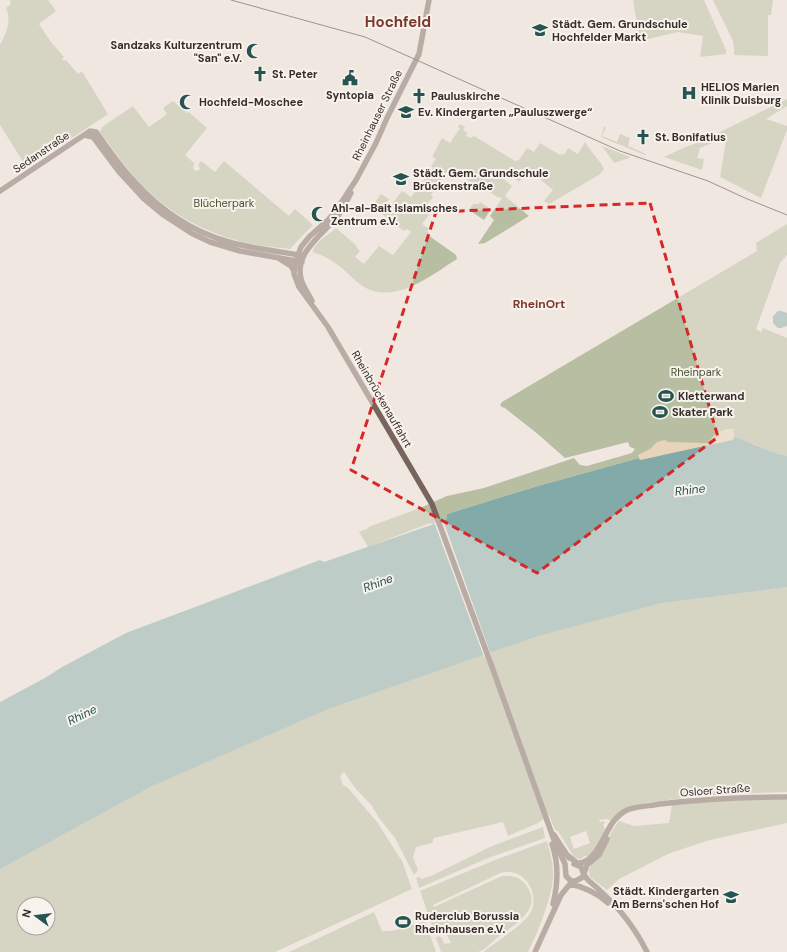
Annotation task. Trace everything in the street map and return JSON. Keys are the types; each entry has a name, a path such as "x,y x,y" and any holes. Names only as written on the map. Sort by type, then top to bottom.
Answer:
{"main road":[{"name":"Rheinhauser Straße","path":"296,258 301,247 309,236 333,214 356,180 376,143 419,54 427,0"},
{"name":"Sedanstraße","path":"0,191 90,131 93,131 96,132 134,182 164,210 202,232 227,242 296,258"},
{"path":"84,135 93,137 120,173 144,199 181,227 207,240 240,251 276,257 303,259"},
{"name":"Rheinhauser Straße","path":"303,259 316,238 341,212 356,180"},
{"path":"276,257 291,266 294,274"},
{"path":"294,274 296,258"},
{"name":"Rheinbrückenauffahrt","path":"303,259 301,274 302,281 317,310 429,498 437,516 549,826"},
{"name":"Rheinbrückenauffahrt","path":"294,274 299,287 308,301 317,310"},
{"name":"Osloer Straße","path":"565,857 574,862 582,863 597,850 612,822 619,815 630,809 678,802 737,797 787,796"},
{"name":"Osloer Straße","path":"584,875 587,865 602,850 618,820 627,813 645,806"},
{"path":"549,826 555,844 565,857 581,868 584,875 612,901 625,916 639,936 647,952"},
{"path":"549,826 557,864 557,887 551,916"},
{"path":"565,857 562,873 564,879 594,892 625,916"},
{"path":"536,952 561,895 584,875"}],"highlighted area":[{"path":"650,203 718,437 537,573 351,470 436,212"}],"green space":[{"path":"10,0 48,0 56,11 39,24 51,42 64,57 62,59 64,61 66,60 78,74 81,72 83,73 108,114 27,168 0,125 0,45 8,27 8,13 6,8 11,4"},
{"path":"633,0 704,0 726,50 726,54 700,57 703,36 678,32 640,41"},
{"path":"713,0 773,0 771,15 768,15 768,56 734,55 733,41"},
{"path":"787,99 787,106 766,119 787,126 787,130 761,198 720,177 726,141 717,140 718,133"},
{"name":"Blücherpark","path":"173,101 187,113 189,112 207,128 185,155 195,164 193,166 194,170 199,170 200,168 198,165 201,161 215,172 224,161 289,216 295,209 313,225 290,249 239,241 214,233 190,222 168,208 141,184 100,132 102,127 133,106 149,127 167,114 163,108"},
{"path":"460,124 465,127 463,130 468,133 465,135 470,138 474,136 515,161 519,160 527,148 534,152 540,143 560,155 564,155 568,148 578,154 585,142 604,169 599,175 549,204 544,201 553,190 529,170 519,182 505,171 501,177 512,186 505,196 529,216 485,243 478,244 494,220 490,216 502,198 497,197 483,187 479,188 453,169 448,170 431,195 433,197 425,207 426,209 424,211 429,215 422,224 429,229 427,232 429,233 428,235 456,255 457,259 411,287 398,291 386,293 373,291 361,285 342,268 330,260 313,252 316,245 336,228 357,246 356,247 360,251 355,257 364,264 379,246 393,255 411,232 407,229 404,231 378,211 379,210 373,205 381,194 389,199 385,205 389,208 402,191 411,197 433,168 431,166 436,159 433,155 442,138 450,143 460,128 458,127"},
{"path":"604,127 606,127 602,136 617,142 620,134 630,138 628,146 646,154 645,155 601,137"},
{"path":"713,129 712,143 700,148 697,158 704,159 702,170 664,157 683,148 711,138"},
{"path":"602,146 630,157 614,163"},
{"path":"480,202 491,209 484,220 469,210 473,204 478,204"},
{"name":"Rheinpark","path":"787,224 787,255 780,263 756,329 761,332 763,328 787,338 787,456 767,451 754,444 639,458 538,486 447,514 446,520 435,525 430,523 368,547 359,532 369,528 368,527 420,508 447,496 484,488 574,458 580,465 587,466 632,453 635,449 630,447 628,442 565,458 539,435 500,405 502,402 757,251 756,243"},
{"path":"787,587 787,792 698,796 633,806 612,821 606,819 599,820 600,822 604,821 605,823 603,825 606,831 589,857 585,856 580,859 574,857 558,831 555,830 549,815 538,823 508,836 503,822 434,838 432,843 416,847 413,857 418,870 414,875 395,838 379,818 372,806 355,788 344,772 340,776 343,785 348,788 377,822 402,861 412,889 275,952 0,952 0,867 162,778 332,703 531,636 653,602","holes":["586,831 590,843 574,849 570,837"]},
{"path":"737,800 787,800 787,823 706,841 668,854 619,879 607,890 590,877 589,870 592,863 603,850 612,831 619,821 634,826 669,823 672,805"},
{"path":"543,827 545,838 488,858 419,888 416,878 419,877 422,879 431,876 492,846"},
{"path":"547,841 553,869 552,886 544,916 528,952 483,952 520,924 529,915 532,909 533,895 528,883 523,877 517,874 503,872 433,905 434,907 502,876 509,876 516,877 521,880 531,894 531,902 525,916 481,951 441,952 436,938 438,936 442,938 444,944 451,943 443,927 433,928 420,891 495,860"},
{"path":"374,912 382,931 392,931 425,921 436,952 289,952"}],"sand":[{"path":"727,429 734,429 733,440 640,460 638,455 650,449 657,442 665,440 668,442 708,443 715,434"}],"water":[{"path":"778,311 787,313 787,326 778,328 773,323 773,316"},
{"name":"Rhine","path":"734,437 787,456 787,587 661,603 538,636 328,709 150,787 0,869 0,702 126,633 320,560 324,562 434,524 435,525 446,520 447,514 538,486 639,458 640,460 733,440"}],"pier":[{"path":"443,520 491,655 484,657 434,522 436,523"}],"tram line":[{"path":"231,0 365,37 620,151 708,181 787,215"}],"place":[{"name":"Städt. Gem. Grundschule Hochfelder Markt","path":"540,30"},
{"name":"Sandzaks Kulturzentrum \"San\" e.V.","path":"254,51"},
{"name":"St. Peter","path":"260,74"},
{"name":"Syntopia","path":"350,78"},
{"name":"HELIOS Marien Klinik Duisburg","path":"689,93"},
{"name":"Pauluskirche","path":"419,96"},
{"name":"Hochfeld-Moschee","path":"187,102"},
{"name":"Ev. Kindergarten „Pauluszwerge“","path":"406,112"},
{"name":"St. Bonifatius","path":"643,137"},
{"name":"Städt. Gem. Grundschule Brückenstraße","path":"401,179"},
{"name":"Ahl-al-Bait Islamisches Zentrum e.V.","path":"319,214"},
{"name":"Kletterwand","path":"666,396"},
{"name":"Skater Park","path":"660,412"},
{"name":"Städt. Kindergarten Am Berns'schen Hof","path":"731,897"},
{"name":"Ruderclub Borussia Rheinhausen e.V.","path":"403,922"}],"district":[{"name":"Hochfeld","path":"398,22"},
{"name":"RheinOrt","path":"539,304"}]}
